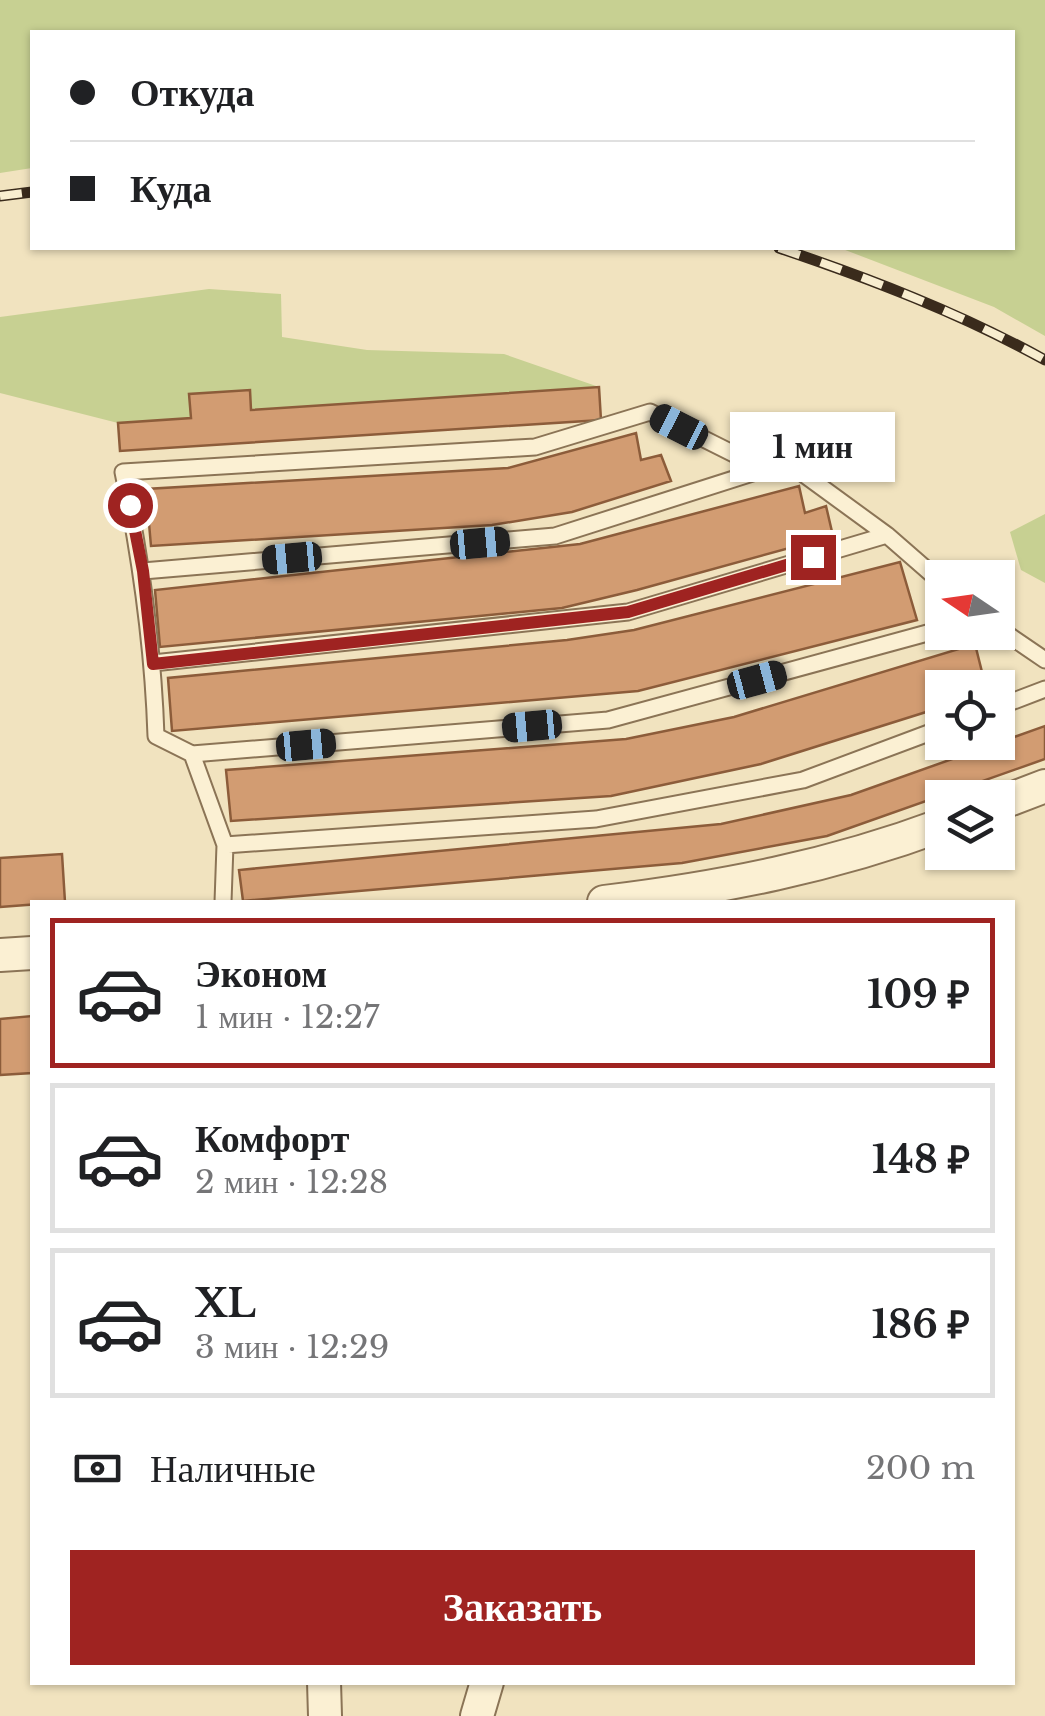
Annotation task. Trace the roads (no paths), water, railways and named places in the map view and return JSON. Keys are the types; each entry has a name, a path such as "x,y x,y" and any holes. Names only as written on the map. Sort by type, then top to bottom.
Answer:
{"street":[{"path":"1015,797 1045,786"},
{"path":"640,900 712,896 866,853 925,831"},
{"path":"0,956 30,953"},
{"path":"324,1685 325,1716"},
{"path":"477,1716 486,1685"}],"lane":[{"path":"768,472 650,412 536,447 123,472 143,571 156,736 192,754 608,720 925,634"},
{"path":"143,571 554,536 768,472 787,462 888,535 925,568"},
{"path":"153,664 628,612 888,535"},
{"path":"1015,640 1045,660"},
{"path":"1015,700 1045,689"},
{"path":"224,845 596,819 803,780 925,734"},
{"path":"192,754 224,845 223,900"}],"railway":[{"path":"0,196 30,192"},
{"path":"785,250 915,298 1045,360"}]}
